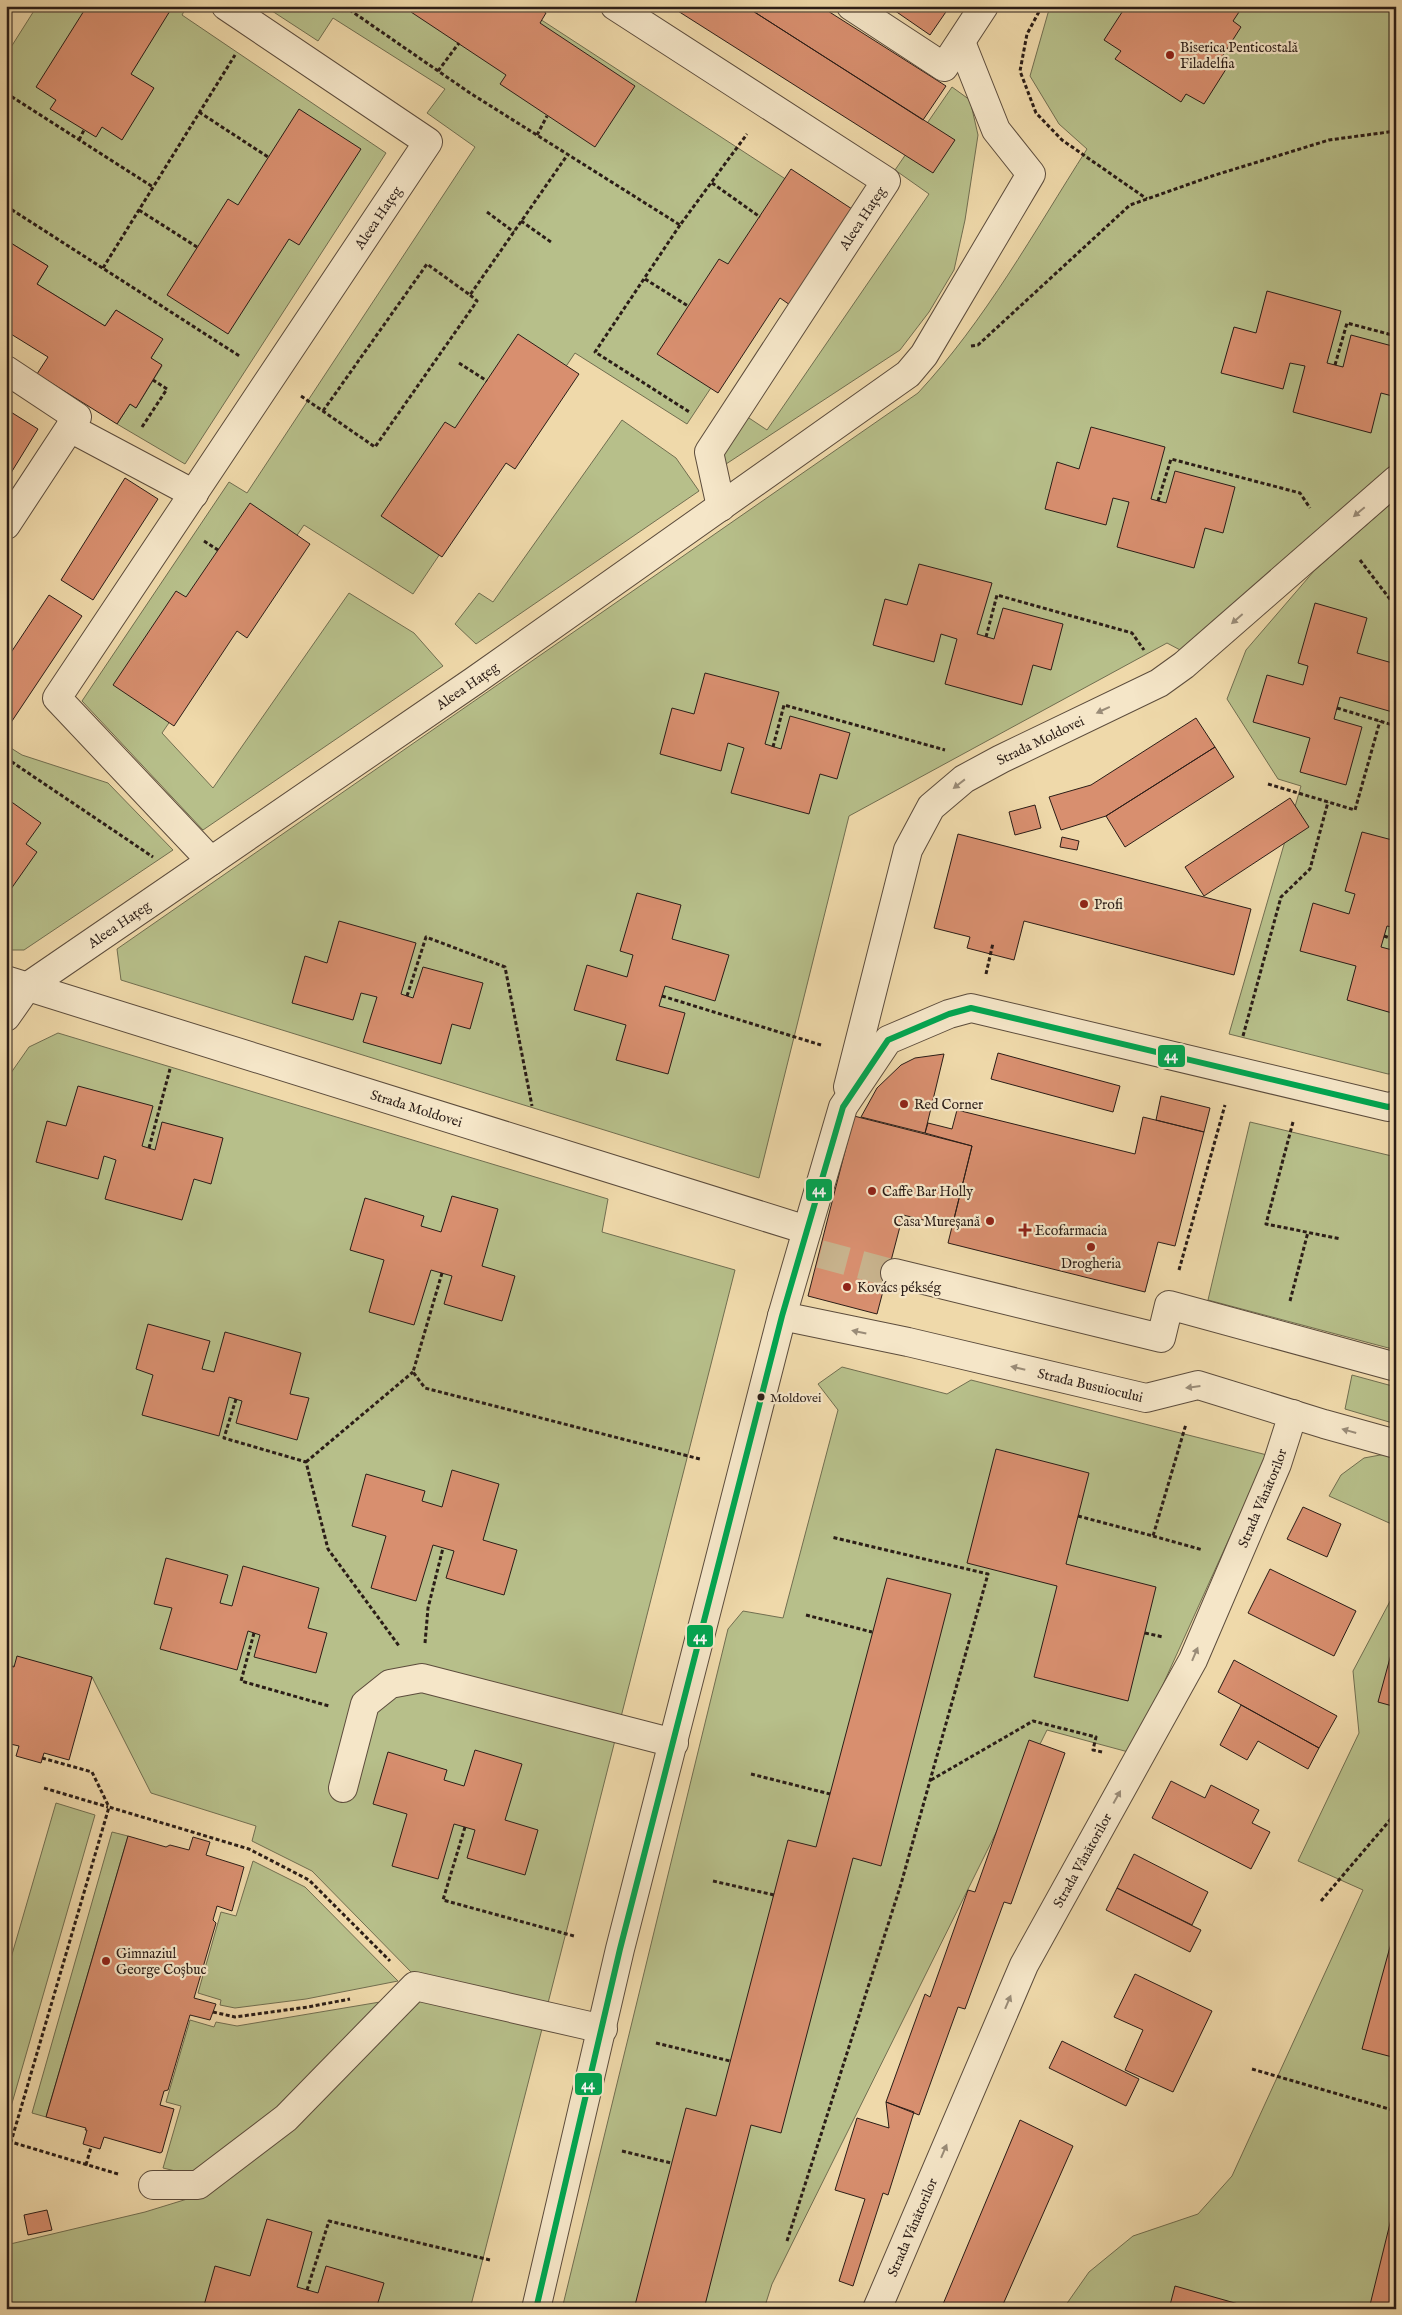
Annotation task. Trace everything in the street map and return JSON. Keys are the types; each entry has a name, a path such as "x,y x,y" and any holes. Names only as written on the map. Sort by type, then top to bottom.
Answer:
{"street":[{"name":"Aleea Hațeg","path":"211,861 58,698 428,142 226,6"},
{"name":"Aleea Hațeg","path":"614,6 886,181 709,452 721,507"},
{"path":"851,6 944,68 984,6"},
{"name":"Aleea Hațeg","path":"16,984 211,861 721,507 908,374 924,355 1030,174 996,130 961,42"},
{"path":"6,370 77,418 6,525"},
{"path":"70,428 194,494"},
{"name":"Strada Moldovei","path":"536,2309 603,2030 620,1949 782,1316 813,1245 843,1107 908,850 931,806 964,780 1001,759 1159,683 1184,665 1396,480"},
{"path":"6,1017 16,984"},
{"name":"Strada Moldovei","path":"16,984 813,1245"},
{"name":"Strada Moldovei","path":"843,1107 888,1040 948,1014 971,1008 1393,1108"},
{"path":"891,1272 1161,1338 1169,1305 1396,1367"},
{"name":"Strada Busuiocului","path":"782,1316 908,1342 1146,1398 1198,1385"},
{"path":"1198,1385 1396,1444"},
{"name":"Strada Vânătorilor","path":"877,2309 1024,1965 1193,1660 1277,1464 1293,1414"},
{"path":"343,1788 365,1704 390,1684 422,1678 674,1743"},
{"path":"153,2185 198,2185 279,2124 415,1986 603,2030"}],"path":[{"path":"344,6 438,71 680,225"},
{"path":"1042,6 1026,34 1020,70 1036,113 1062,140 1148,199"},
{"path":"102,268 254,24"},
{"path":"438,71 459,43"},
{"path":"6,93 153,187"},
{"path":"722,433 596,352 680,225 768,105"},
{"path":"199,112 268,157"},
{"path":"537,135 547,116"},
{"path":"79,140 84,130"},
{"path":"962,348 978,345 1130,205 1329,140 1396,130"},
{"path":"470,295 568,154"},
{"path":"712,183 760,217"},
{"path":"6,206 272,376 375,447 477,301 427,264 323,411"},
{"path":"139,210 197,247"},
{"path":"487,212 514,232"},
{"path":"521,221 550,242"},
{"path":"645,278 688,306"},
{"path":"1335,365 1346,323 1396,336"},
{"path":"460,363 486,381"},
{"path":"122,457 167,389 153,380"},
{"path":"1158,501 1171,459 1300,493"},
{"path":"1356,554 1396,607"},
{"path":"986,637 998,595 1132,633 1146,654"},
{"path":"773,746 784,705 949,751"},
{"path":"1337,708 1396,726"},
{"path":"1268,784 1354,810 1380,721"},
{"path":"6,758 158,861"},
{"path":"1241,1044 1280,897 1310,869 1328,802"},
{"path":"1384,936 1396,940"},
{"path":"407,996 426,937 505,967 532,1108"},
{"path":"985,977 993,943"},
{"path":"662,996 824,1045"},
{"path":"149,1148 170,1068"},
{"path":"1169,1305 1226,1100"},
{"path":"1294,1118 1266,1224 1341,1239"},
{"path":"1282,1336 1308,1232"},
{"path":"306,1462 413,1372 442,1273"},
{"path":"413,1372 425,1388 700,1459"},
{"path":"1153,1536 1198,1385"},
{"path":"236,1399 224,1438 306,1462"},
{"path":"306,1462 328,1549 422,1678"},
{"path":"1078,1516 1208,1551"},
{"path":"787,2241 902,1884 988,1574 832,1537"},
{"path":"422,1678 428,1608 443,1548"},
{"path":"806,1616 872,1632"},
{"path":"254,1633 240,1682 362,1715"},
{"path":"930,1781 1033,1721 1096,1737 1093,1750"},
{"path":"11,2142 109,1807 92,1772 42,1758"},
{"path":"751,1774 830,1794"},
{"path":"44,1788 202,1837 249,1849 309,1880 415,1986"},
{"path":"1321,1901 1396,1813"},
{"path":"465,1828 443,1900 574,1936"},
{"path":"713,1881 774,1895"},
{"path":"213,2012 235,2017 357,1998"},
{"path":"656,2042 730,2061"},
{"path":"1252,2069 1396,2112"},
{"path":"6,2141 153,2185"},
{"path":"86,2165 91,2147"},
{"path":"622,2151 671,2163"},
{"path":"307,2290 329,2221 490,2260"}],"green space":[{"path":"37,6 187,6 182,15 386,153 185,464 117,424 130,404 136,408 162,366 151,358 162,339 116,310 105,326 37,284 48,266 6,240 6,55"},
{"path":"271,6 520,6 830,208 687,424 575,353 413,594 304,525 162,733 213,788 349,593 414,633 443,666 203,830 82,701 229,482 247,493 475,147 427,113 445,89 333,18 318,41 269,9"},
{"path":"1053,6 1396,6 1396,474 1199,660 1167,643 849,816 759,1178 121,980 117,949 918,393 987,306 1087,149 1059,124 1030,76 1048,13"},
{"path":"952,87 970,100 978,135 965,220 954,270 929,312 900,350 723,466 723,450 746,416 767,430 929,194 895,170"},
{"path":"622,420 676,458 699,491 476,644 455,624 479,593 493,602"},
{"path":"1396,499 1396,1073 1388,1074 1229,1034 1301,786 1278,779 1227,699 1246,650 1314,571"},
{"path":"6,745 22,755 108,783 173,850 24,950 6,950"},
{"path":"58,1033 608,1199 602,1232 735,1270 547,2007 414,1975 312,1871 252,1841 256,1826 151,1793 92,1677 6,1665 6,1080 29,1047"},
{"path":"1250,1122 1396,1157 1396,1350 1208,1300"},
{"path":"842,1367 947,1394 971,1380 1267,1455 1132,1753 1047,1730 772,2284 764,2309 562,2309 728,1629 743,1611 783,1618 838,1410 818,1384"},
{"path":"1352,1375 1396,1387 1396,1424 1345,1409"},
{"path":"1391,1453 1396,1454 1396,1526 1329,1496 1341,1475 1364,1458"},
{"path":"1396,1590 1396,2309 1063,2309 1089,2272 1133,2236 1198,2214 1232,2176 1363,1890 1298,1861 1359,1733 1353,1671"},
{"path":"56,1803 95,1815 6,2124 6,1975"},
{"path":"112,1832 128,1836 46,2117 32,2113"},
{"path":"253,1861 305,1887 398,1981 306,1999 235,2008 220,2005 221,2000 198,1993 221,1912 236,1916"},
{"path":"419,1998 543,2025 470,2309 6,2309 6,2245 145,2212 197,2196"},
{"path":"386,2001 274,2115 192,2175 163,2168 181,2106 166,2102 190,2020 214,2027 216,2022 237,2026"}],"building":[{"path":"87,6 173,6 131,74 154,88 122,140 102,127 96,137 50,109 56,100 36,87"},
{"path":"415,6 536,6 546,13 540,23 635,86 595,147 500,84 506,75 411,12"},
{"path":"670,6 745,6 955,140 933,173"},
{"path":"745,6 820,6 946,86 923,120"},
{"path":"888,6 950,6 930,35"},
{"name":"Biserica Penticostală Filadelfia","path":"1126,6 1243,6 1233,21 1241,27 1220,60 1228,66 1204,104 1186,94 1181,102 1115,59 1121,51 1104,40"},
{"path":"299,109 361,149 299,245 289,239 228,334 167,295 228,199 238,205"},
{"path":"791,169 852,209 790,305 780,298 718,393 657,354 719,259 728,264"},
{"path":"6,240 48,266 37,284 105,326 116,310 163,339 151,358 162,365 136,408 130,404 117,424 37,374 48,357 6,331"},
{"path":"1267,291 1341,311 1327,363 1343,367 1351,335 1396,347 1396,397 1381,393 1371,433 1293,412 1305,366 1290,363 1283,389 1221,373 1234,327 1256,333"},
{"path":"518,334 579,374 515,469 506,463 442,557 381,516 445,422 455,428"},
{"path":"6,409 38,429 6,481"},
{"path":"1091,427 1165,447 1151,499 1166,503 1175,471 1235,487 1223,533 1205,528 1194,568 1117,547 1129,502 1113,498 1106,525 1045,509 1057,462 1079,469"},
{"path":"125,478 158,499 93,600 61,580"},
{"path":"250,503 310,544 247,638 237,631 174,726 113,685 176,591 186,597"},
{"path":"919,564 992,583 977,634 994,639 1003,608 1063,624 1051,670 1033,665 1022,705 945,684 957,639 941,634 934,662 873,645 885,599 907,605"},
{"path":"49,595 82,616 6,730 6,660"},
{"path":"1315,603 1367,618 1357,653 1396,664 1396,713 1340,697 1334,719 1362,727 1346,785 1300,772 1310,738 1253,722 1267,675 1303,685 1308,666 1298,663"},
{"path":"705,673 779,692 765,744 781,749 790,716 850,733 837,779 820,774 809,814 731,793 744,748 728,743 721,771 660,754 672,708 694,714"},
{"path":"1196,718 1215,747 1106,816 1061,830 1049,797 1091,785"},
{"path":"1215,747 1234,777 1125,847 1106,816"},
{"path":"6,798 41,823 26,844 37,852 6,896"},
{"path":"1290,798 1309,827 1204,896 1185,867"},
{"path":"1035,805 1041,828 1015,835 1009,812"},
{"path":"1362,832 1396,841 1396,928 1387,926 1381,947 1396,951 1396,1001 1392,1013 1347,1000 1356,966 1300,951 1313,903 1349,914 1355,894 1345,891"},
{"name":"Profi","path":"958,834 1251,909 1234,975 1024,921 1014,960 967,948 970,937 934,928"},
{"path":"1062,837 1079,841 1077,850 1060,847"},
{"path":"637,893 681,905 672,939 729,955 715,1001 665,986 659,1006 685,1013 668,1074 616,1060 626,1025 574,1010 587,965 627,977 633,955 620,951"},
{"path":"339,921 416,943 401,994 413,998 423,967 483,983 470,1029 452,1024 441,1064 363,1042 377,997 361,993 353,1020 292,1003 305,956 327,963"},
{"path":"998,1053 1120,1086 1113,1112 991,1079"},
{"path":"944,1054 925,1133 861,1117 877,1088 901,1065 915,1058"},
{"path":"78,1086 153,1106 142,1146 155,1150 162,1122 223,1138 211,1184 194,1179 182,1220 105,1199 116,1160 104,1156 98,1179 36,1162 47,1121 66,1126"},
{"path":"1161,1096 1210,1108 1204,1132 1156,1120"},
{"path":"957,1110 1135,1154 1143,1117 1204,1132 1175,1246 1158,1242 1145,1292 948,1243 972,1146 925,1133 928,1123 952,1129"},
{"path":"854,1116 972,1146 952,1227 903,1215 877,1314 808,1296"},
{"path":"452,1196 498,1209 482,1266 515,1276 502,1321 444,1304 452,1276 431,1270 414,1325 369,1312 384,1260 350,1250 365,1198 424,1216 421,1226 441,1232"},
{"path":"148,1324 210,1341 202,1369 214,1372 225,1332 301,1353 290,1394 309,1398 297,1440 236,1423 242,1401 229,1397 219,1436 142,1415 153,1375 136,1369"},
{"path":"996,1449 1089,1473 1066,1564 1156,1587 1128,1701 1034,1677 1057,1586 967,1563"},
{"path":"452,1470 499,1484 483,1540 517,1550 504,1595 446,1578 454,1551 433,1545 416,1601 371,1588 386,1536 352,1526 366,1474 425,1491 422,1501 442,1507"},
{"path":"1303,1507 1341,1524 1327,1557 1287,1539"},
{"path":"166,1558 228,1575 220,1603 232,1606 243,1566 319,1588 308,1628 327,1633 316,1673 254,1657 260,1635 248,1631 237,1670 160,1649 172,1608 154,1604"},
{"path":"1270,1569 1356,1611 1334,1656 1248,1613"},
{"path":"887,1578 951,1594 881,1866 853,1858 781,2133 751,2125 704,2309 634,2309 686,2108 716,2116 788,1840 816,1847"},
{"path":"1396,1636 1396,1707 1378,1702"},
{"path":"17,1656 92,1677 69,1760 44,1753 41,1763 16,1756 19,1746 6,1743 6,1665 14,1667"},
{"path":"1234,1660 1337,1716 1319,1748 1218,1692"},
{"path":"1241,1705 1319,1748 1308,1769 1258,1741 1247,1760 1220,1745"},
{"path":"1029,1740 1065,1753 1011,1904 1004,1902 965,2009 958,2007 919,2115 886,2102 925,1994 930,1997 968,1890 975,1892"},
{"path":"475,1750 522,1764 505,1820 538,1830 525,1875 467,1858 475,1830 454,1824 438,1879 392,1866 407,1814 373,1804 388,1752 447,1770 444,1780 464,1786"},
{"path":"1171,1781 1205,1798 1211,1785 1259,1810 1252,1823 1270,1832 1251,1869 1152,1818"},
{"path":"128,1836 166,1847 170,1845 189,1850 193,1837 210,1842 206,1855 244,1867 232,1911 217,1906 213,1920 216,1923 194,1998 216,2004 210,2020 190,2015 168,2090 164,2091 160,2105 174,2109 162,2152 160,2153 104,2137 100,2149 83,2144 86,2128 46,2117"},
{"path":"1134,1854 1208,1892 1192,1925 1117,1888"},
{"path":"1117,1888 1201,1930 1190,1952 1106,1910"},
{"path":"1393,1936 1396,1937 1396,2058 1362,2049"},
{"path":"1135,1974 1212,2011 1173,2092 1125,2070 1143,2030 1114,2017"},
{"path":"1062,2041 1139,2079 1126,2106 1049,2068"},
{"path":"886,2102 914,2112 888,2195 883,2193 853,2286 839,2281 865,2199 835,2190 857,2118 889,2128"},
{"path":"1020,2120 1073,2146 1001,2309 941,2309"},
{"path":"1395,2203 1396,2309 1369,2309"},
{"path":"47,2210 52,2230 28,2235 24,2215"},
{"path":"267,2219 312,2232 297,2287 318,2293 326,2266 384,2283 376,2309 203,2309 215,2266 250,2276"},
{"path":"1175,2286 1256,2309 1169,2309"}],"tunnel":[{"path":"820,1254 888,1272"}],"transit line":[{"name":"44","path":"536,2309 620,1949 782,1316 843,1107 888,1040 949,1014 971,1008 1388,1107 1396,1105"}],"place":[{"name":"Biserica Penticostală Filadelfia","path":"1170,55"},
{"name":"Profi","path":"1084,904"},
{"name":"Red Corner","path":"904,1104"},
{"name":"Caffe Bar Holly","path":"872,1191"},
{"name":"Casa Mureșană","path":"990,1221"},
{"name":"Ecofarmacia","path":"1025,1230"},
{"name":"Drogheria","path":"1091,1247"},
{"name":"Kovács pékség","path":"847,1287"},
{"name":"Moldovei","path":"761,1397"},
{"name":"Gimnaziul George Coșbuc","path":"106,1961"}]}
